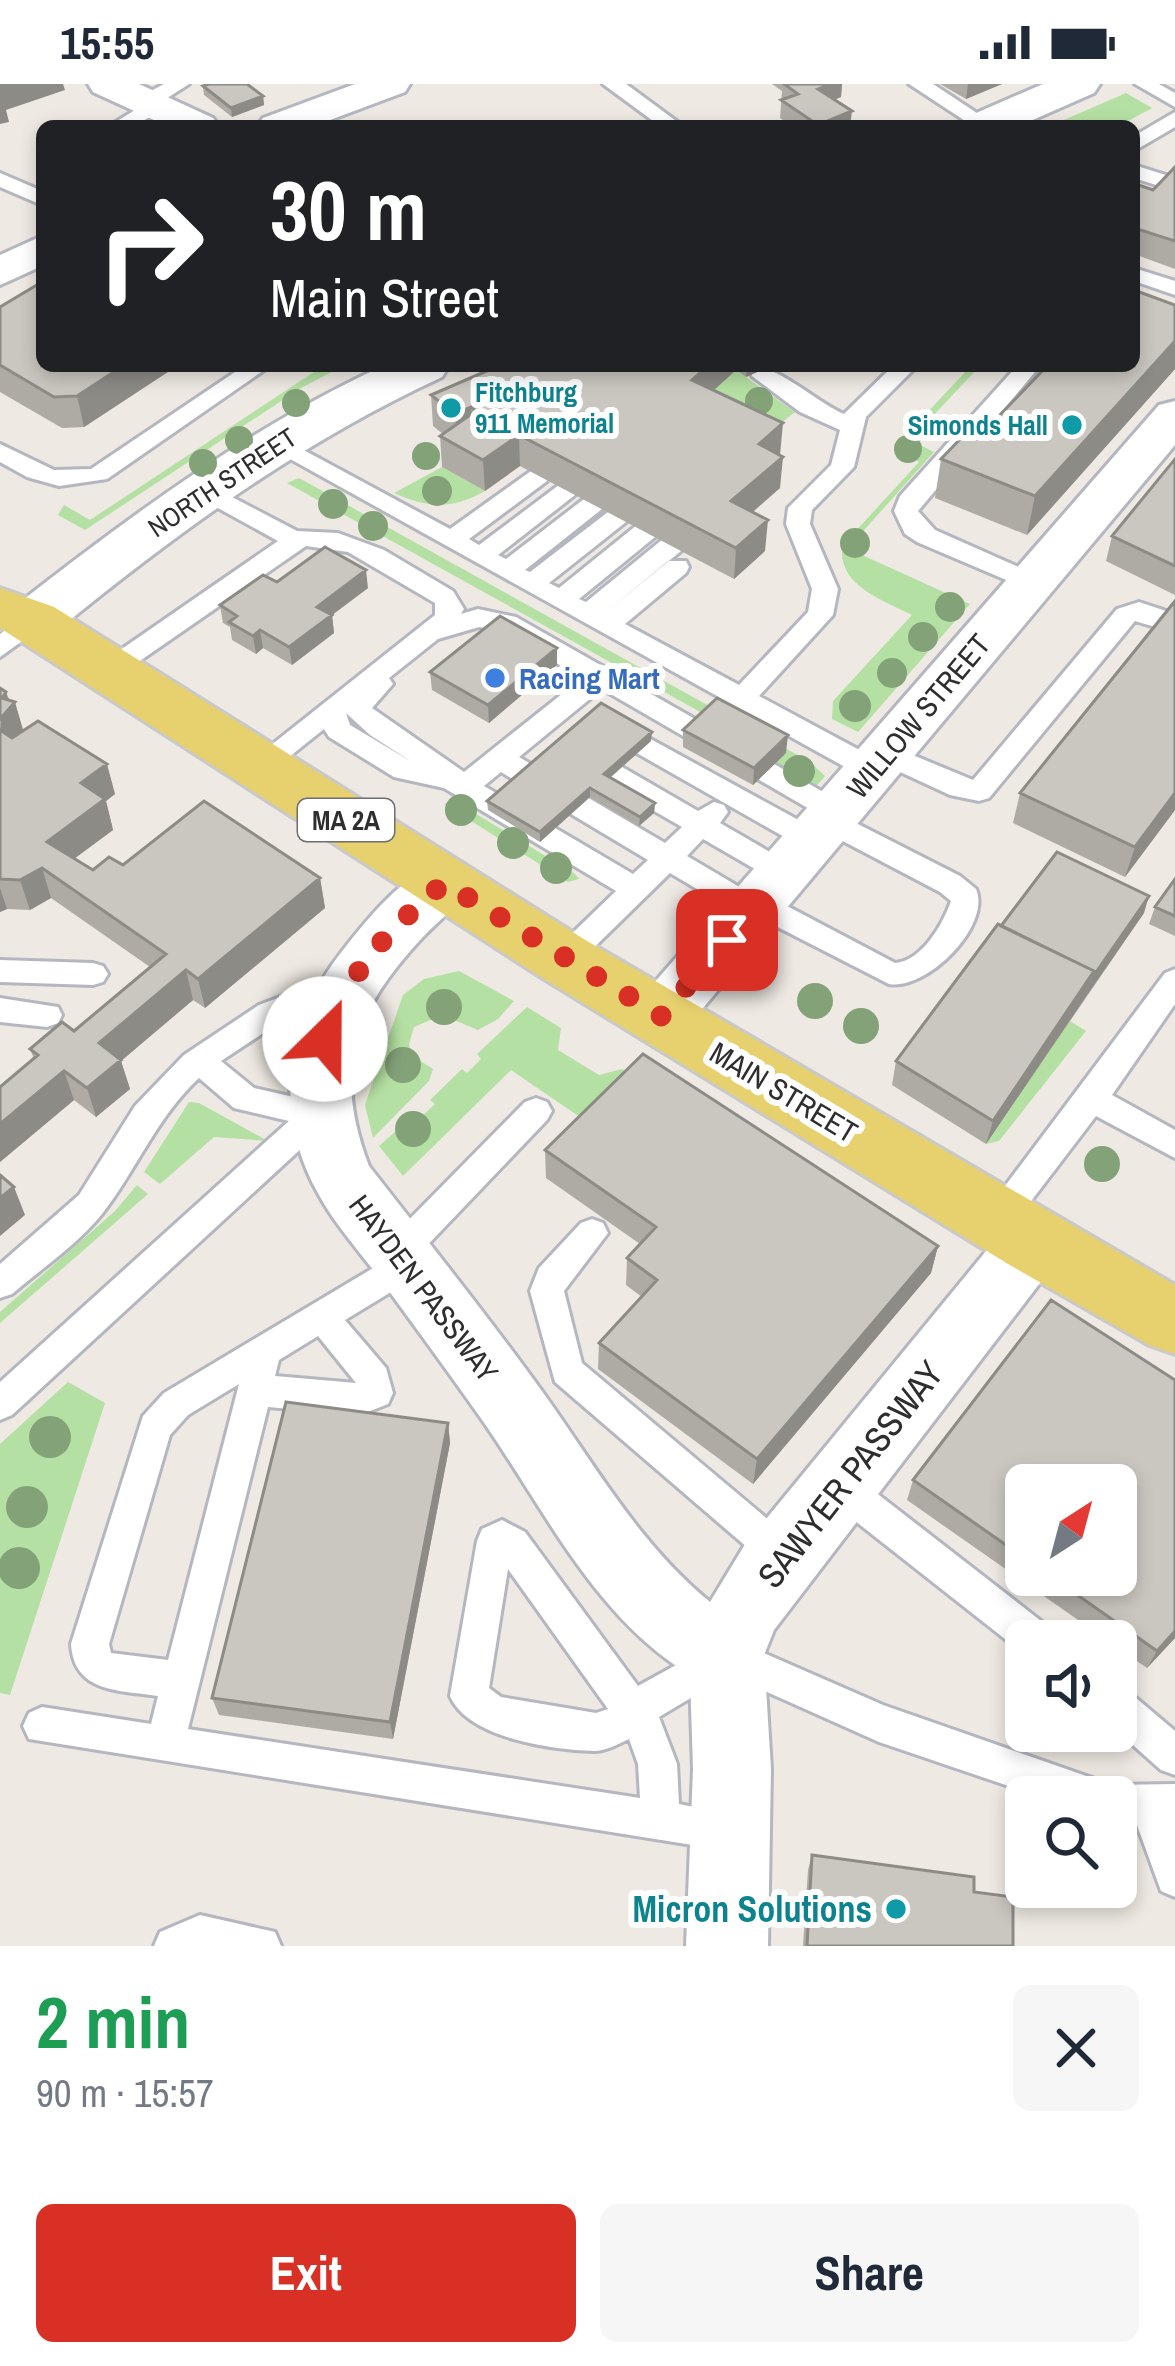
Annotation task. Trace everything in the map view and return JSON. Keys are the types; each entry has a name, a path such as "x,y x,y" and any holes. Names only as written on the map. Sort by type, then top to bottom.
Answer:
{"main road":[{"name":"MAIN STREET","path":"0,569 12,625 109,670 564,958 1015,1231 1175,1322"}],"street":[{"path":"107,84 185,120"},
{"path":"293,120 391,84"},
{"path":"994,120 1075,85"},
{"path":"0,272 36,252"},
{"name":"NORTH STREET","path":"12,625 277,445 353,399 411,372"},
{"name":"WILLOW STREET","path":"661,1016 1032,583 1169,431"},
{"name":"HAYDEN PASSWAY","path":"444,883 386,933 349,983 323,1046 317,1114 343,1180 402,1259 539,1387 652,1601 699,1642 727,1655"},
{"name":"SAWYER PASSWAY","path":"728,1946 732,1831 727,1655 744,1610 838,1486 1015,1231"}],"lane":[{"path":"613,84 664,120"},
{"path":"920,84 975,120"},
{"path":"1144,84 1175,101"},
{"path":"1140,141 1175,118"},
{"path":"1140,173 1175,184"},
{"path":"0,179 36,192"},
{"path":"1140,276 1175,288"},
{"path":"0,452 47,478 83,479 99,474 251,372"},
{"path":"761,372 813,410 849,425"},
{"path":"743,697 813,625 824,607 825,590 798,515 842,467 849,425 900,372"},
{"path":"1024,372 909,501 906,511 914,528 926,536 1032,583"},
{"path":"277,445 743,697 880,762 960,788 979,791 1126,615 1139,610 1175,624"},
{"path":"453,539 539,476"},
{"path":"482,555 567,490"},
{"path":"207,492 295,540"},
{"path":"520,576 593,504"},
{"path":"520,576 617,517"},
{"path":"562,599 646,532"},
{"path":"109,670 295,540 330,536 444,597 451,609 424,637 259,766"},
{"path":"599,619 681,550"},
{"path":"170,627 223,613 290,564 320,554 340,559 430,610 433,624 424,637"},
{"path":"424,637 478,618 507,623 600,677 795,860"},
{"path":"478,618 452,629 364,697 358,710 425,754 449,778 635,889"},
{"path":"332,709 338,730 404,770 477,781 600,677"},
{"path":"537,730 701,825 795,860 966,897 962,914 926,961 909,974 890,973 795,860 732,795 569,703"},
{"path":"502,760 668,858 795,860"},
{"path":"564,958 732,795"},
{"path":"0,971 93,974"},
{"path":"1015,1231 1093,1099 1175,981"},
{"path":"0,1284 89,1206 154,1103 201,1062 266,1015 300,997 349,983"},
{"path":"0,1010 47,1015"},
{"path":"201,1062 245,1099 317,1114"},
{"path":"1093,1099 1175,1144"},
{"path":"181,1680 104,1670 91,1660 90,1644 155,1427 176,1404 321,1316 402,1259 536,1111"},
{"path":"0,1404 317,1114"},
{"path":"592,1233 551,1278 539,1387 783,1556"},
{"path":"254,1390 360,1399 376,1393 374,1379 321,1316"},
{"path":"165,1744 265,1349"},
{"path":"838,1486 1010,1620"},
{"path":"659,1819 655,1746 635,1714 512,1544 502,1537 494,1541 469,1696 493,1714 596,1732 609,1730 635,1714 661,1692 727,1655 880,1723 1036,1776"},
{"path":"1137,1723 1175,1756"},
{"path":"42,1726 732,1831"},
{"path":"1147,1804 1175,1877"},
{"path":"174,1946 200,1935 261,1946"}],"green space":[{"path":"1126,93 1152,108 1130,120 1064,120"},
{"path":"314,372 332,372 85,530 58,515 64,505 90,520"},
{"path":"739,372 795,412 756,443 691,411"},
{"path":"965,372 974,372 910,440 934,452 857,538 867,543 860,554 970,604 858,732 832,719 833,701 912,615 855,582 847,572 842,546 919,462 895,447"},
{"path":"442,467 485,491 439,505 394,493"},
{"path":"299,478 810,762 825,776 812,791 771,768 785,752 713,719 287,483"},
{"path":"455,801 579,879 568,882 444,804"},
{"path":"459,971 514,1001 498,1019 478,1030 442,1015 414,1027 411,1055 433,1069 429,1081 373,1138 365,1105 403,995 424,979"},
{"path":"527,1007 561,1028 558,1050 599,1075 622,1069 642,1083 596,1128 511,1070 403,1176 379,1146 412,1117 417,1121 435,1104 430,1100 462,1069 467,1073 481,1059 477,1054"},
{"path":"1070,1021 1086,1031 999,1141 986,1144"},
{"path":"189,1102 268,1141 214,1137 160,1184 144,1172"},
{"path":"137,1185 148,1194 0,1323 0,1312 115,1211"},
{"path":"68,1382 105,1403 10,1695 0,1693 0,1444"}],"building":[{"path":"247,84 263,96 231,108 203,86"},
{"path":"784,84 831,84 818,89 852,111 830,120 811,120 781,100 798,94"},
{"path":"1175,167 1175,241 1140,230 1140,185 1153,190"},
{"path":"36,286 36,372 114,372 77,396 54,397 0,365 0,307"},
{"path":"1140,292 1175,305 1175,341 1035,496 941,459 965,434 977,439 985,430 972,425 983,414 996,419 1041,372 1140,372"},
{"path":"484,372 701,372 692,380 783,423 759,444 783,457 731,501 768,520 736,548 519,435 483,460 440,436 476,411 471,407 455,414 431,395"},
{"path":"1175,459 1175,566 1112,536"},
{"path":"325,547 366,570 317,607 332,615 289,647 260,630 253,636 229,622 237,616 220,605 263,575 277,582"},
{"path":"1175,601 1175,793 1135,847 1020,793"},
{"name":"Racing Mart","path":"500,616 557,648 488,705 430,672"},
{"path":"0,688 6,692 2,698 15,702 0,719"},
{"path":"717,698 788,735 754,768 683,730"},
{"path":"601,703 652,732 604,774 655,803 640,817 590,788 540,832 487,801"},
{"path":"38,721 107,764 81,783 105,799 47,842 93,870 109,857 123,865 204,801 320,878 198,979 186,970 99,1043 121,1060 87,1088 64,1071 0,1124 0,1087 38,1055 30,1049 62,1022 74,1031 166,954 42,868 20,880 0,879 0,730 12,738"},
{"path":"1057,852 1149,896 1092,978 1094,971 1001,926"},
{"path":"1175,879 1175,916 1155,907"},
{"path":"998,924 1094,971 993,1121 896,1061"},
{"path":"643,1054 938,1246 757,1459 599,1343 657,1280 627,1258 656,1227 545,1150"},
{"path":"0,1175 14,1187 0,1198"},
{"path":"1051,1300 1175,1380 1175,1631 1157,1651 1137,1637 1137,1620 1113,1620 1079,1596 1137,1596 1137,1464 1005,1464 1005,1544 913,1480"},
{"path":"286,1402 448,1423 390,1722 212,1698"},
{"name":"Micron Solutions","path":"812,1855 974,1877 974,1892 1005,1896 1005,1908 1013,1908 1013,1946 807,1946"}],"place":[{"name":"Fitchburg 911 Memorial","path":"451,408"},
{"name":"Simonds Hall","path":"1072,425"},
{"name":"Racing Mart","path":"495,678"},
{"name":"Micron Solutions","path":"896,1909"}],"route":[{"path":"325,1039 349,983 386,933 444,883 661,1016 727,940"}]}
